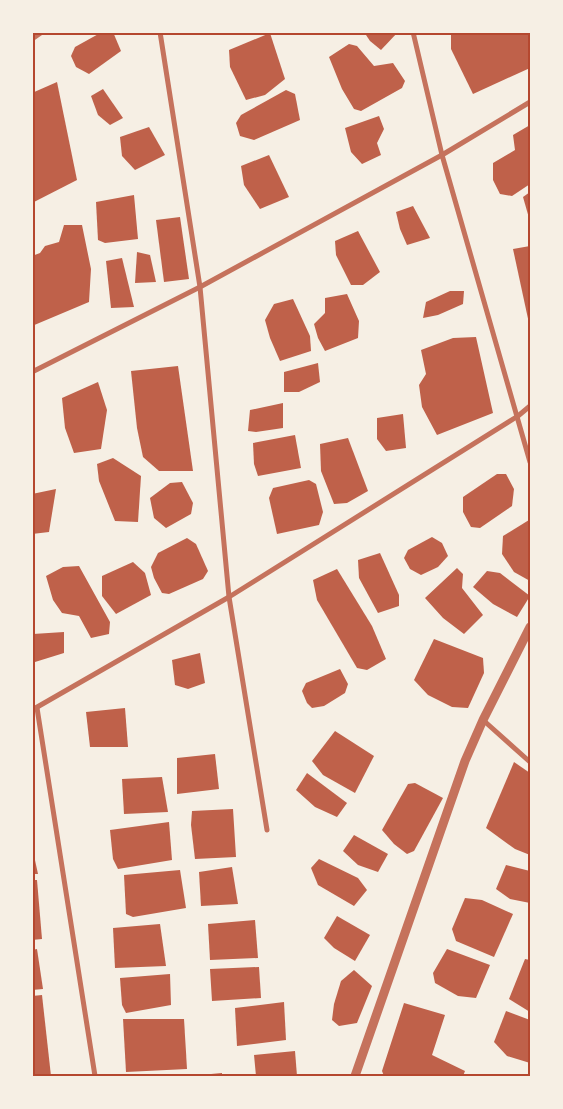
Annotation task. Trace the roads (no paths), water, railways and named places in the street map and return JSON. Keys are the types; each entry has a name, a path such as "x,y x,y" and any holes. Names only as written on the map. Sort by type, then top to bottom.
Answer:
{"street":[{"path":"32,38 42,32"},
{"path":"160,32 200,287 229,597 267,830"},
{"path":"413,32 442,155 530,462"},
{"path":"32,372 200,287 442,155 530,102"},
{"path":"95,1076 35,709 229,597 518,416 530,406"},
{"path":"355,1076 465,761 483,720 530,627"},
{"path":"483,720 530,762"}]}
